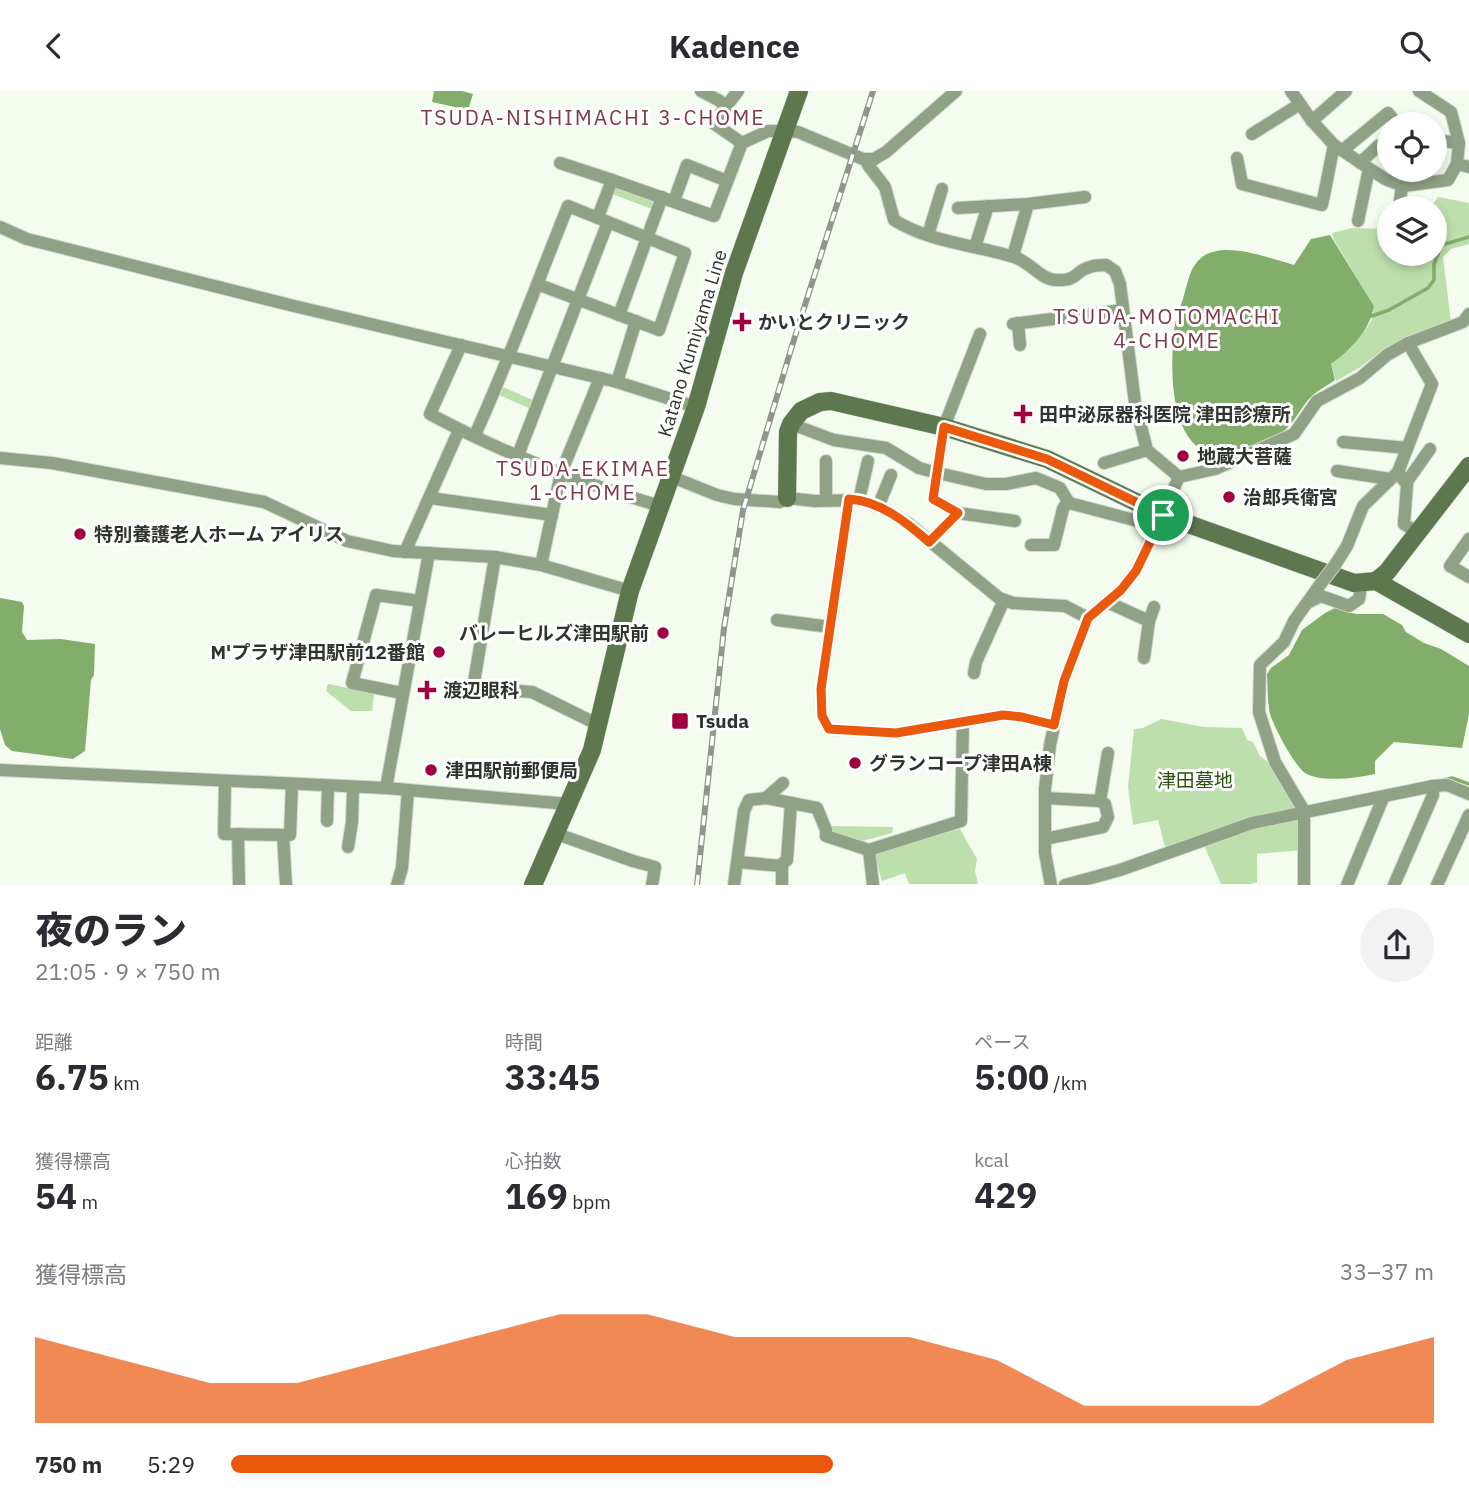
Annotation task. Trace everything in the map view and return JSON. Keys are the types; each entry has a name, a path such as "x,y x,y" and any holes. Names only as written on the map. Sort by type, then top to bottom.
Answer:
{"street":[{"path":"701,91 720,101 725,107"},
{"path":"738,91 713,123 742,143"},
{"name":"Katano Kumiyama Line","path":"533,884 592,750 630,591 696,407 734,273 758,201 800,91"},
{"path":"956,91 868,165 885,187 894,219 912,231 1013,256 1051,280 1071,281 1088,267 1106,265 1115,271 1120,283 1135,403 1147,450 1179,477"},
{"path":"1291,91 1312,121 1338,148 1385,179 1402,186 1448,180 1463,153 1451,112 1419,91"},
{"path":"1312,121 1346,91"},
{"path":"1252,134 1300,104"},
{"path":"1237,158 1242,184 1322,205 1338,148 1377,121"},
{"path":"560,163 714,216 742,143 768,131 797,132 857,158 874,159"},
{"path":"1447,146 1463,153"},
{"path":"1358,221 1365,166 1377,148"},
{"path":"619,315 648,238 687,165 727,181"},
{"path":"518,455 580,300 612,180"},
{"path":"1401,196 1402,186"},
{"path":"928,235 942,189"},
{"path":"958,208 1085,197"},
{"path":"1013,256 1028,204"},
{"path":"475,435 510,357 537,284 568,206 685,253 659,330 537,284"},
{"path":"975,247 988,206"},
{"path":"0,227 27,239 81,253 617,382 696,407"},
{"path":"1020,345 1015,324 1123,310"},
{"path":"1049,884 1045,798 1054,725 1064,681 1088,618 1121,590 1136,571 1179,477 1215,469 1294,434 1317,401 1360,378 1387,355 1408,343 1463,322 1469,314"},
{"path":"617,382 636,321"},
{"path":"980,334 944,427 933,499 958,513 1015,521"},
{"path":"1304,884 1304,811 1275,762 1259,712 1261,665 1284,642 1294,621 1347,546 1363,506 1394,475 1407,448 1432,384 1408,343"},
{"path":"461,345 430,414 459,430 593,487 660,506"},
{"path":"541,565 561,473 600,378"},
{"path":"787,498 790,424 809,406 831,401 944,427 1047,459 1160,520"},
{"path":"790,424 834,440 886,448 919,468 986,484 1006,484 1036,478 1060,488 1068,501 1160,520 1354,583 1369,582 1387,572 1469,466"},
{"path":"405,552 459,430"},
{"path":"1343,442 1407,448"},
{"path":"1418,533 1404,524 1406,483 1430,449"},
{"path":"1104,463 1147,450"},
{"path":"0,458 52,463 264,502 347,541 405,552 495,557 541,565 630,591"},
{"path":"826,461 826,499"},
{"path":"868,461 854,500 830,627 821,689 822,716 829,729 896,733 1003,715 1054,725"},
{"path":"1337,471 1394,475 1406,483"},
{"path":"878,507 891,475"},
{"path":"672,477 734,499 780,502 787,498 854,500 878,507 909,524 1004,600 1013,603 1065,606 1088,618"},
{"path":"430,499 552,515"},
{"path":"1031,545 1054,545 1063,509 1068,501"},
{"path":"929,542 958,513"},
{"path":"1469,539 1450,566 1469,577"},
{"path":"386,788 429,553"},
{"path":"495,557 473,688 532,692 599,725"},
{"path":"1308,603 1321,596 1349,605 1359,599 1369,582"},
{"path":"1369,582 1469,634"},
{"path":"402,692 352,683 376,595 420,601"},
{"path":"974,673 976,662 1004,600"},
{"path":"1107,602 1149,621"},
{"path":"1144,658 1149,621 1154,607"},
{"path":"777,620 830,627"},
{"path":"734,884 744,811 749,800 766,798 817,809 826,836 869,850 961,821 963,722"},
{"path":"1100,801 1108,753"},
{"path":"0,770 386,788 568,804"},
{"path":"225,782 224,834 290,835 292,785"},
{"path":"766,798 783,783"},
{"path":"1072,883 1120,870 1252,823 1304,811 1433,786 1447,785 1469,794"},
{"path":"327,821 328,786"},
{"path":"1394,884 1433,795 1433,786"},
{"path":"348,847 353,787"},
{"path":"397,884 402,868 408,790"},
{"path":"1045,798 1100,801 1105,804 1108,817 1103,827 1045,839"},
{"path":"1347,884 1382,798"},
{"path":"782,884 791,803"},
{"path":"1437,884 1465,837 1469,815"},
{"path":"554,833 655,867 652,884"},
{"path":"238,834 239,884"},
{"path":"284,835 286,884"},
{"path":"869,850 873,884"},
{"path":"738,862 782,866"},
{"path":"1120,870 1123,884"}],"green space":[{"path":"612,180 662,197 657,211 607,192"},
{"path":"1447,199 1469,203 1469,244 1451,249 1447,253"},
{"path":"1352,228 1377,229 1377,266 1444,266 1451,323 1384,349 1336,381 1331,364 1350,349 1366,329 1372,320 1374,306 1332,233"},
{"path":"503,387 535,401 531,409 499,395"},
{"path":"328,684 374,693 372,711 351,711 326,691"},
{"name":"津田墓地","path":"1161,719 1204,727 1242,728 1247,740 1253,742 1260,756 1268,762 1298,809 1241,822 1165,847 1158,820 1133,825 1128,787 1134,729 1143,728"},
{"name":"津田墓地","path":"1297,816 1303,850 1257,854 1257,882 1221,884 1203,843"},
{"path":"831,826 893,827 892,833 859,842 833,833"},
{"path":"960,829 977,859 975,871 978,884 909,884 905,873 882,881 873,851"}],"shaded area":[{"path":"434,91 462,91 473,94 468,110 432,102"},
{"path":"1330,235 1374,306 1364,331 1346,352 1331,364 1335,380 1312,396 1282,432 1260,445 1235,454 1209,453 1194,443 1184,429 1177,410 1172,368 1175,327 1192,270 1202,257 1222,250 1247,252 1294,265 1311,239"},
{"path":"0,598 22,602 22,632 27,640 61,639 95,644 85,751 73,759 12,751 5,745 0,729"},
{"path":"1335,608 1356,614 1383,614 1424,643 1441,649 1469,666 1469,714 1462,748 1394,742 1375,761 1375,774 1359,777 1320,778 1301,769 1271,717 1267,674 1289,655 1302,630"}],"waterway":[{"path":"1372,316 1389,310 1428,288 1434,280 1434,264 1442,245 1469,237"},
{"path":"1444,780 1452,778 1469,784"}],"railway":[{"path":"697,885 724,628 743,510 873,91"}],"place":[{"name":"かいとクリニック","path":"742,322"},
{"name":"田中泌尿器科医院 津田診療所","path":"1023,414"},
{"name":"地蔵大菩薩","path":"1183,456"},
{"name":"治郎兵衛宮","path":"1229,497"},
{"name":"特別養護老人ホーム アイリス","path":"80,534"},
{"name":"バレーヒルズ津田駅前","path":"663,633"},
{"name":"M'プラザ津田駅前12番館","path":"439,652"},
{"name":"渡辺眼科","path":"427,690"},
{"name":"Tsuda","path":"680,721"},
{"name":"グランコープ津田A棟","path":"855,763"},
{"name":"津田駅前郵便局","path":"431,770"}],"district":[{"name":"TSUDA-NISHIMACHI 3-CHOME","path":"593,117"},
{"name":"TSUDA-MOTOMACHI 4-CHOME","path":"1167,328"},
{"name":"TSUDA-EKIMAE 1-CHOME","path":"583,480"}],"route":[{"path":"944,427 1047,459 1163,515 1136,571 1121,590 1088,618 1064,681 1054,725 1003,715 896,733 829,729 822,716 821,689 849,499 882,508 909,524 929,542 958,513 933,499 944,427"}]}
